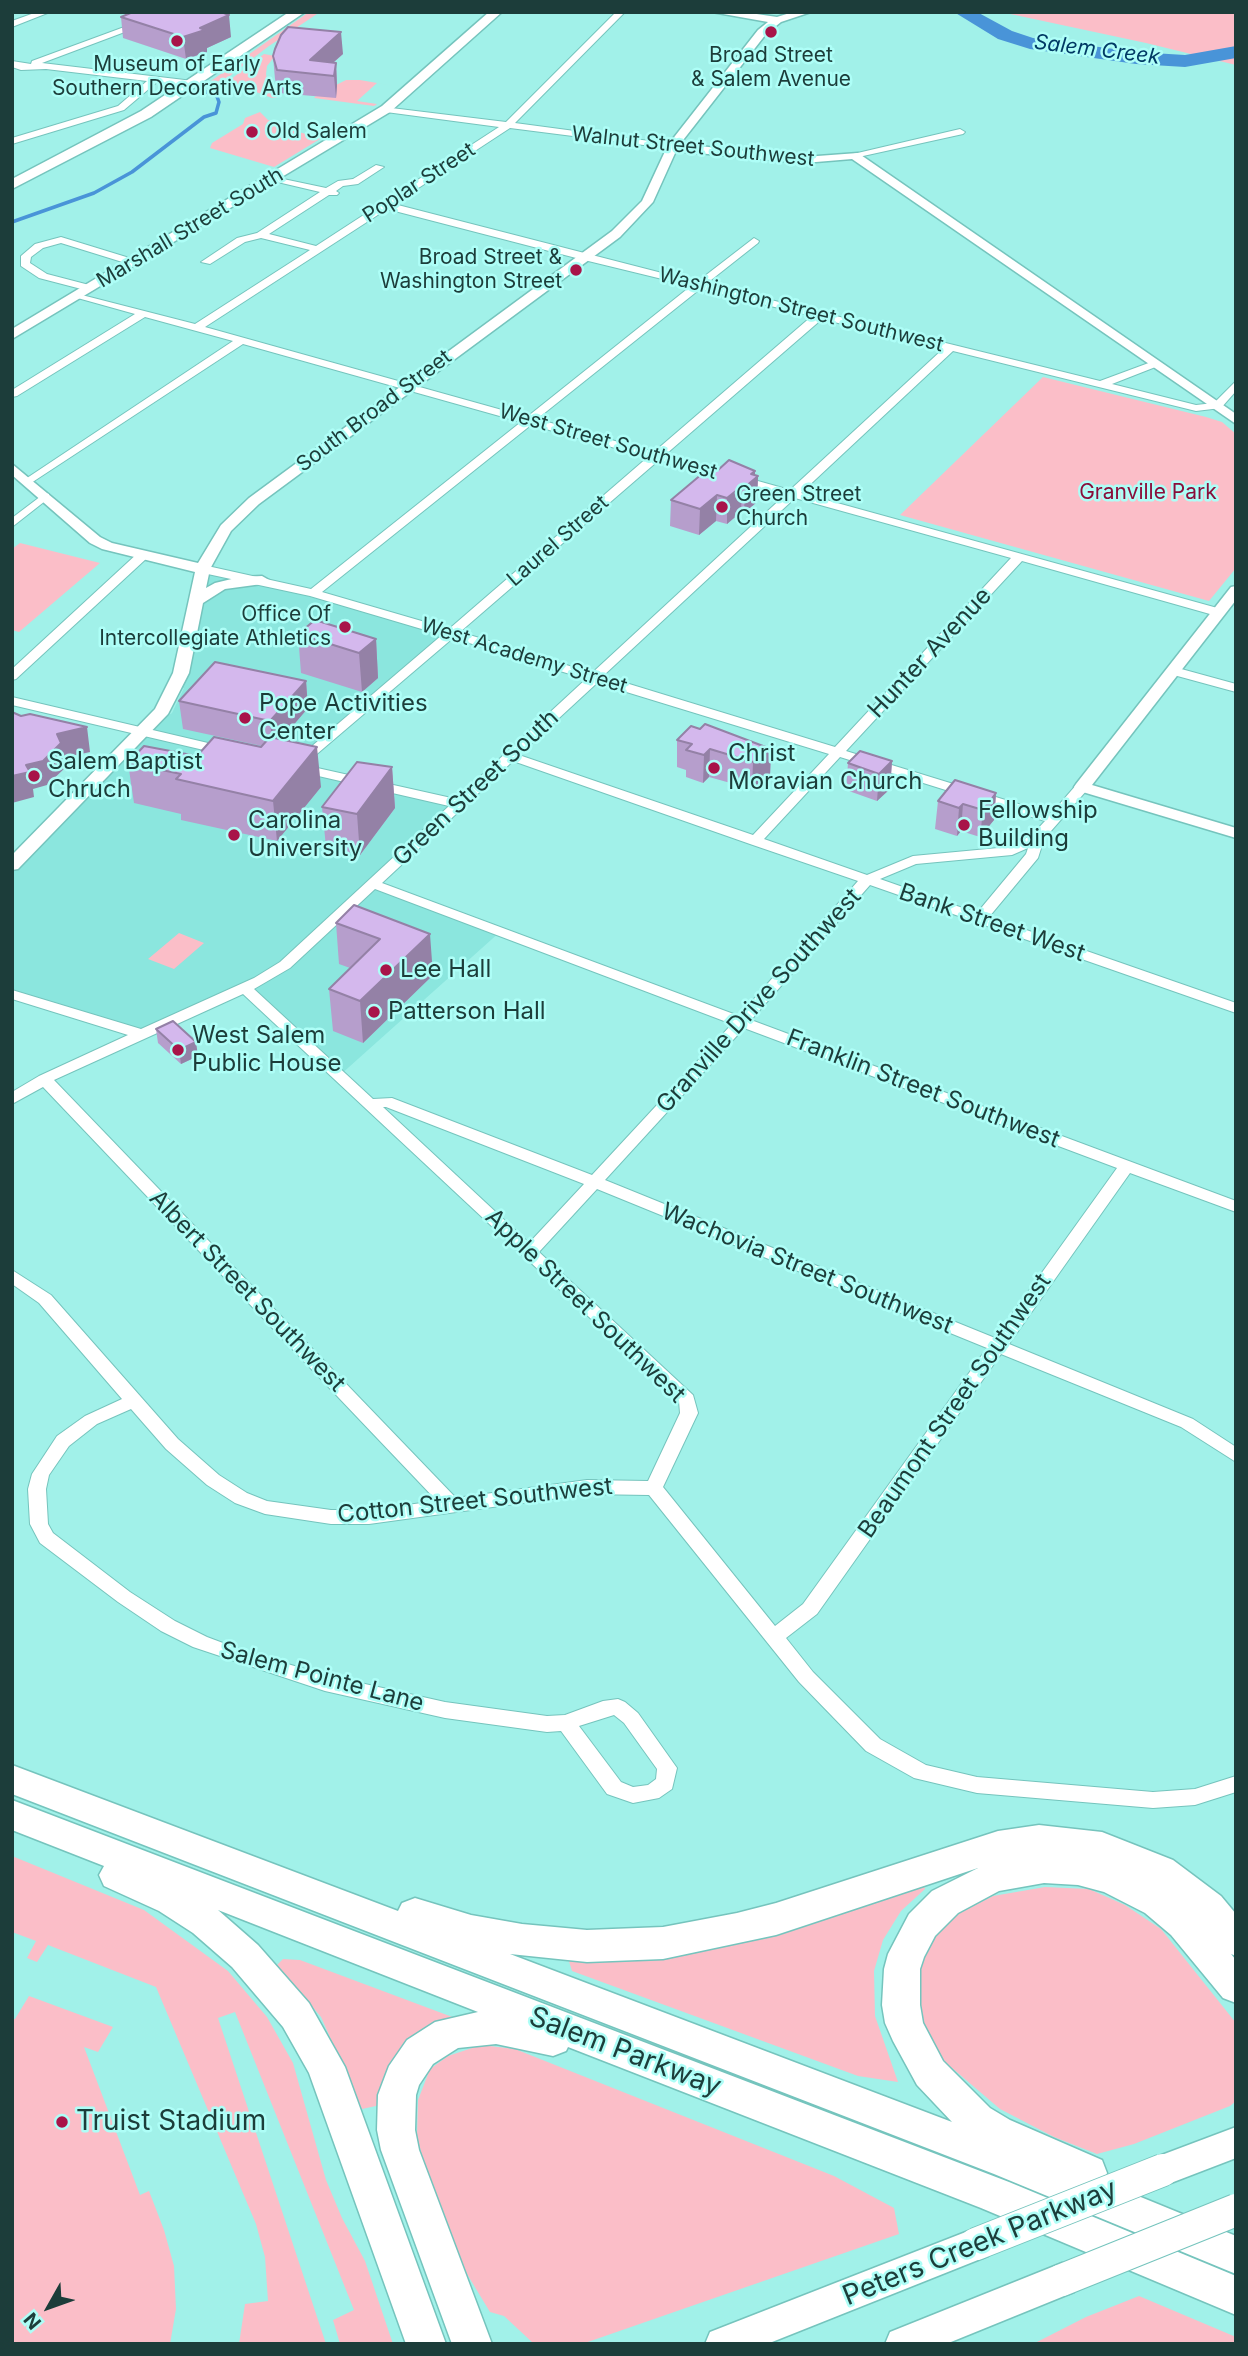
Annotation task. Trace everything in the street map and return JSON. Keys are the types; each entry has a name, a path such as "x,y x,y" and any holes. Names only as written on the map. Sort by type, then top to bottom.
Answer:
{"highway":[{"name":"Salem Parkway","path":"12,1779 1132,2211 1236,2255"},
{"name":"Salem Parkway","path":"18,1817 1007,2200 1236,2296"},
{"path":"18,1817 45,1845 151,1889 189,1910 245,1956 289,2005 321,2055 426,2344"},
{"path":"238,1865 272,1862 421,1917 484,1934 554,1944 625,1945 663,1942 737,1929 998,1846 1039,1840 1060,1841 1102,1847 1160,1871 1208,1907 1236,1940"},
{"path":"1132,2211 1100,2179 996,2132 976,2120 943,2088 920,2057 904,2023 900,1987 906,1954 922,1925 945,1902 960,1892 1010,1872 1062,1868 1112,1878 1158,1902 1184,1924 1236,1987"},
{"path":"472,2344 400,2150 395,2112 402,2078 420,2052 433,2042 448,2034 484,2026 496,2026 634,2056"}],"main road":[{"path":"12,185 76,153 193,84 299,12"},
{"name":"Marshall Street South","path":"12,335 386,109 496,12"},
{"name":"Peters Creek Parkway","path":"723,2344 1236,2142"},
{"path":"903,2344 1236,2210"}],"street":[{"path":"12,24 46,12"},
{"name":"Poplar Street","path":"197,328 507,126 621,12"},
{"path":"717,12 778,20"},
{"name":"South Broad Street","path":"12,865 162,711 175,688 203,569 226,528 254,500 636,217 648,202 672,147 762,32 778,20 806,12"},
{"path":"15,67 170,13"},
{"path":"15,67 47,66 193,84"},
{"path":"12,141 121,108 154,80"},
{"name":"Walnut Street Southwest","path":"386,109 672,147 804,160 854,155"},
{"path":"854,155 960,132"},
{"path":"854,155 1236,419"},
{"path":"206,262 241,240 261,234 341,183 355,182 379,167"},
{"path":"272,178 340,194"},
{"name":"Washington Street Southwest","path":"385,205 584,257 1196,408 1217,406"},
{"path":"261,234 317,248"},
{"name":"West Street Southwest","path":"132,262 105,256 84,246 61,240 39,246 26,256 25,264 43,276 144,313 1217,612"},
{"path":"313,593 754,241"},
{"path":"13,394 144,313"},
{"name":"Laurel Street","path":"459,804 289,765 450,633 820,315"},
{"path":"28,482 241,341"},
{"name":"Green Street South","path":"12,1099 44,1079 245,988 285,965 951,347"},
{"path":"1100,384 1154,364"},
{"path":"1217,406 1236,384"},
{"name":"West Academy Street","path":"12,468 95,540 107,546 313,593 1054,819"},
{"path":"12,524 45,496"},
{"path":"12,676 143,555"},
{"name":"Hunter Avenue","path":"755,841 1019,557"},
{"path":"196,601 220,586 240,581 262,580"},
{"name":"Granville Drive Southwest","path":"530,1252 744,1021 867,880 914,860 1012,851 1037,838 1082,787 1236,590"},
{"path":"1174,671 1236,688"},
{"path":"12,701 241,754"},
{"name":"Bank Street West","path":"511,756 1236,1008"},
{"path":"1082,787 1236,834"},
{"name":"Granville Drive Southwest","path":"980,919 1033,855 1037,838"},
{"name":"Franklin Street Southwest","path":"373,884 1236,1207"},
{"name":"Apple Street Southwest","path":"245,988 687,1399 689,1413 654,1488"},
{"path":"12,994 142,1034"},
{"name":"Albert Street Southwest","path":"44,1079 451,1504"},
{"name":"Wachovia Street Southwest","path":"371,1104 387,1102 594,1182 998,1346 1187,1423 1236,1456"},
{"name":"Beaumont Street Southwest","path":"774,1637 810,1609 1127,1166"},
{"name":"Cotton Street Southwest","path":"12,1276 45,1299 172,1444 213,1480 241,1498 265,1507 331,1517 369,1517 587,1487 654,1488"},
{"name":"Salem Pointe Lane","path":"133,1401 91,1420 69,1435 52,1454 41,1474 37,1489 39,1524 46,1538 124,1597 168,1626 200,1642 325,1683 445,1710 547,1724 566,1723 603,1709 618,1707 631,1718 667,1768 665,1783 652,1792 633,1795 614,1788 566,1723"},
{"path":"654,1488 774,1637 846,1720 873,1745 904,1765 958,1783 1173,1799 1195,1797 1236,1784"}],"shaded area":[{"name":"Carolina University","path":"203,569 450,633 297,767 459,804 373,884 501,931 339,1076 245,988 142,1034 12,994 12,865 144,732 172,713 184,688 175,688"}],"green space":[{"path":"309,12 320,12 218,85 208,83"},
{"path":"1001,12 1236,12 1236,65 1146,43"},
{"path":"264,54 275,56 267,66 266,74 268,85 277,98 251,90 222,86"},
{"path":"346,80 360,80 400,87 377,83 357,101 377,104 374,106 314,98 327,84 336,85"},
{"path":"260,112 268,120 287,124 283,128 318,137 343,125 274,167 210,148 212,143 243,124 245,118"},
{"name":"Granville Park","path":"1043,377 1206,417 1222,422 1236,434 1236,568 1209,601 900,515"},
{"path":"20,543 100,563 19,632 12,630 12,549"},
{"path":"179,933 204,943 174,969 148,959"},
{"path":"12,1856 144,1910 228,1971 267,2017 293,2063 326,2180 365,2261 393,2344 340,2344 333,2320 354,2310 235,2012 218,2018 326,2344 239,2344 245,2304 268,2301 265,2257 256,2224 156,1987 48,1945 37,1962 27,1958 36,1941 12,1932"},
{"path":"922,1880 925,1889 901,1911 883,1940 874,1971 875,2016 898,2082 858,2076 572,1971 567,1955"},
{"path":"1045,1887 1089,1889 1125,1905 1161,1929 1236,2023 1236,2101 1230,2106 1134,2144 1097,2154 1054,2137 1000,2109 945,2062 918,2021 916,1987 925,1948 952,1917 993,1896"},
{"path":"283,1959 300,1960 463,2021 385,2104 362,2109 321,2017 277,1965"},
{"name":"Truist Stadium","path":"29,1996 113,2027 98,2052 84,2047 140,2195 149,2191 164,2230 174,2266 176,2309 170,2344 12,2344 12,2019 15,2019"},
{"path":"481,2045 515,2049 834,2176 894,2208 899,2234 582,2344 533,2343 504,2316 490,2312 467,2274 432,2196 417,2136 418,2100 430,2069 448,2056"},
{"path":"1139,2296 1236,2337 1236,2344 1033,2344 1086,2317"}],"building":[{"path":"133,12 221,12 229,15 200,28 205,30 183,37 121,17"},
{"path":"288,27 341,32 310,60 336,63 334,76 277,70 273,56 281,35"},
{"path":"729,460 755,471 751,474 758,476 727,498 717,495 700,509 671,500 709,468 717,471"},
{"path":"315,620 376,639 359,653 298,634"},
{"path":"215,662 306,681 270,721 179,701"},
{"path":"12,712 21,716 30,714 87,727 57,734 61,743 43,761 26,765 30,772 12,776"},
{"path":"705,724 771,749 753,762 710,749 704,755 686,750 692,744 677,740 691,726 700,729"},
{"path":"214,737 261,747 270,737 317,747 273,801 176,779 181,774 128,763 144,746 197,756"},
{"path":"860,751 892,761 879,774 848,763"},
{"path":"357,762 392,767 357,814 322,807"},
{"path":"955,780 996,793 983,810 963,804 959,808 938,801"},
{"path":"354,905 430,934 360,1001 329,989 380,939 336,923"},
{"path":"173,1021 196,1042 179,1050 156,1029"}],"waterway":[{"name":"Salem Creek","path":"963,12 1005,35 1030,43 1136,58 1185,61 1236,52"},
{"path":"12,222 94,193 132,172 204,117 216,113 219,102 216,94 206,92"}],"place":[{"name":"Broad Street & Salem Avenue","path":"771,32"},
{"name":"Museum of Early Southern Decorative Arts","path":"177,41"},
{"name":"Old Salem","path":"252,132"},
{"name":"Broad Street & Washington Street","path":"576,270"},
{"name":"Green Street Church","path":"722,507"},
{"name":"Office Of Intercollegiate Athletics","path":"345,627"},
{"name":"Pope Activities Center","path":"245,718"},
{"name":"Christ Moravian Church","path":"714,768"},
{"name":"Salem Baptist Chruch","path":"34,776"},
{"name":"Fellowship Building","path":"964,825"},
{"name":"Carolina University","path":"234,835"},
{"name":"Lee Hall","path":"386,970"},
{"name":"Patterson Hall","path":"374,1012"},
{"name":"West Salem Public House","path":"178,1050"},
{"name":"Truist Stadium","path":"62,2122"}]}
